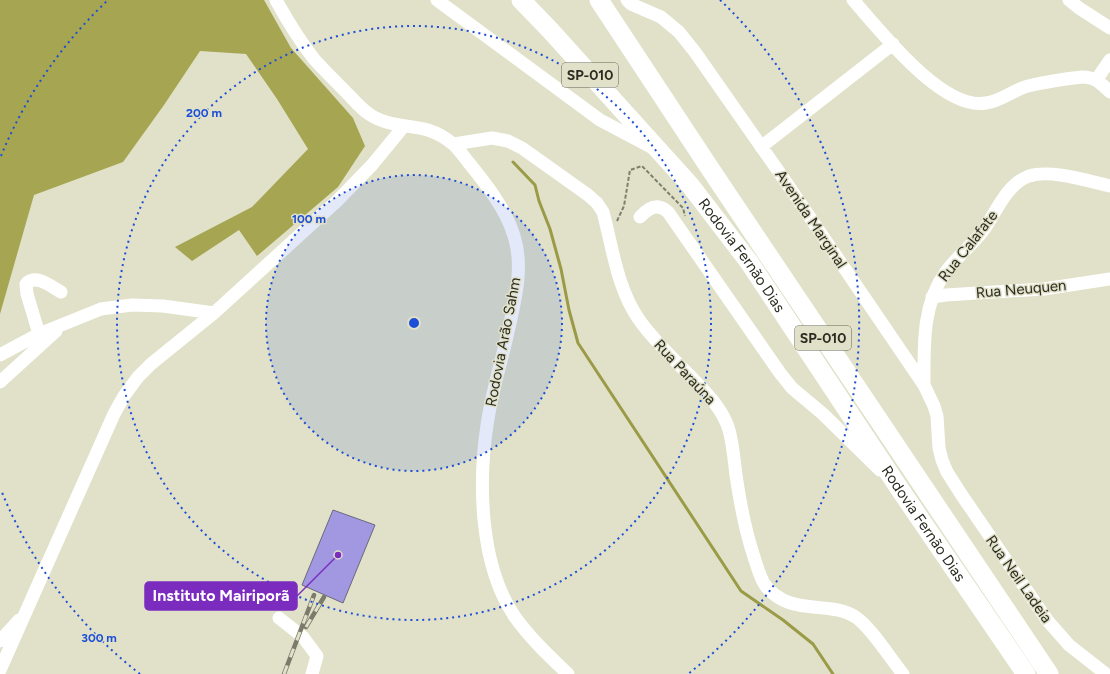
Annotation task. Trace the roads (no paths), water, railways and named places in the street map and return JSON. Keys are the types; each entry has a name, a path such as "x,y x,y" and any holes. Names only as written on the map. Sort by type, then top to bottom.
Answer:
{"highway":[{"name":"Rodovia Fernão Dias","path":"521,0 555,35 690,185 749,262 1026,674"},
{"name":"Rodovia Fernão Dias","path":"604,4 711,170 1049,674"}],"street":[{"name":"Rodovia Arão Sahm","path":"276,0 314,59 356,103 369,115 383,122 428,130 443,136 454,144 492,194 507,219 514,236 518,255 517,280 514,306 486,427 482,487 487,543 492,569 502,594 514,615 531,638 568,674"},
{"path":"438,0 600,120 658,151"},
{"name":"Avenida Marginal","path":"627,0 630,4 661,17 679,32 695,52 762,147 924,385 935,411 938,424 939,448 947,472"},
{"path":"853,0 924,76 950,96 961,101 974,104 986,103 997,100 1028,86 1082,77 1097,79 1110,92"},
{"path":"1069,0 1110,28"},
{"path":"762,147 893,44"},
{"path":"1097,79 1110,60"},
{"path":"0,670 111,421 124,396 138,377 151,364 214,313 336,201 372,165 404,126"},
{"name":"Rua Paraúna","path":"454,144 492,138 508,141 522,148 588,194 597,203 603,212 621,284 639,320 650,334 716,404 723,415 728,430 747,533 760,576 765,585 776,595 789,603 804,607 846,612 857,618 866,626 903,674"},
{"name":"Rua Calafate","path":"924,385 924,356 927,314 932,297 945,273 955,260 975,241 1011,188 1029,176 1040,174 1053,174 1110,186"},
{"path":"640,217 649,208 654,207 664,208 668,212 775,366 792,388 823,414 902,491"},
{"name":"Rua Neuquen","path":"932,297 1044,288 1110,279"},
{"path":"39,334 27,294 26,284 29,281 39,280 61,292"},
{"path":"0,355 39,334 101,309 132,305 163,306 214,313"},
{"path":"0,382 63,324"},
{"name":"Rua Neil Ladeia","path":"947,472 1047,620 1069,645 1106,674"},
{"path":"0,641 27,612"},
{"path":"279,618 303,637 317,656 312,674"}],"waterway":[{"path":"513,162 535,185 539,201 550,229 561,269 569,310 578,343 741,591 783,620 813,644 833,674"}],"railway":[{"path":"284,674 314,595"},
{"path":"306,627 324,597"}],"place":[{"name":"Instituto Mairiporã","path":"338,555"}]}
